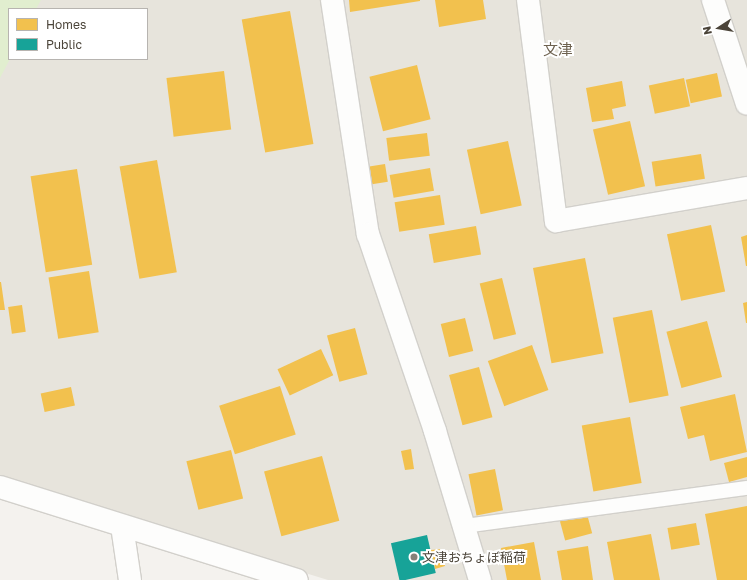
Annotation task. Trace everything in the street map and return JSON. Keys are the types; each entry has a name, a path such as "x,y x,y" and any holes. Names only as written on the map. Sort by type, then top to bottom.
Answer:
{"street":[{"path":"332,0 368,234 465,526 480,580"},
{"path":"528,0 556,221 747,188"},
{"path":"713,0 747,104"},
{"path":"0,487 297,580"},
{"path":"122,526 130,580"}],"lane":[{"path":"465,526 747,488"}],"shaded area":[{"path":"36,0 747,0 747,580 328,580 0,479 0,76 8,60 148,60 148,8 32,8"}],"green space":[{"path":"0,0 41,0 37,8 8,8 8,60 9,60 0,78"}],"building: Homes":[{"path":"349,0 420,0 420,1 350,12"},
{"path":"435,0 483,0 486,19 439,27"},
{"path":"290,11 313,144 265,152 242,20"},
{"path":"417,65 431,119 383,131 369,77"},
{"path":"224,71 231,130 174,137 166,78"},
{"path":"717,73 722,96 691,103 686,80"},
{"path":"684,78 690,106 655,114 649,85"},
{"path":"622,81 626,106 612,109 614,119 592,122 586,88"},
{"path":"630,121 645,186 608,195 593,130"},
{"path":"427,133 430,156 389,161 386,138"},
{"path":"508,141 522,206 481,214 467,150"},
{"path":"701,154 705,179 656,187 652,162"},
{"path":"157,160 177,272 139,279 120,167"},
{"path":"385,164 388,182 372,184 369,167"},
{"path":"430,168 434,191 394,198 390,175"},
{"path":"77,169 92,265 46,272 31,176"},
{"path":"440,195 445,225 399,232 395,202"},
{"path":"711,225 725,292 681,301 667,234"},
{"path":"476,226 481,255 434,263 429,234"},
{"path":"747,235 747,266 746,266 741,237"},
{"path":"585,258 604,353 551,363 533,268"},
{"path":"89,271 99,332 58,339 49,277"},
{"path":"502,278 516,334 494,340 480,284"},
{"path":"1,282 5,310 0,310"},
{"path":"747,302 747,323 746,323 743,303"},
{"path":"22,305 26,332 12,334 8,307"},
{"path":"652,310 669,395 629,403 613,318"},
{"path":"465,318 473,351 449,357 441,324"},
{"path":"707,321 722,377 681,388 666,332"},
{"path":"355,328 367,374 339,382 327,336"},
{"path":"532,345 548,390 504,406 488,361"},
{"path":"321,349 333,375 290,396 277,369"},
{"path":"479,367 492,417 463,425 449,375"},
{"path":"280,386 296,435 235,454 219,406"},
{"path":"71,387 75,406 45,412 41,393"},
{"path":"735,394 747,452 710,461 704,435 688,439 680,407"},
{"path":"630,417 642,483 593,491 582,426"},
{"path":"411,449 414,469 405,470 401,451"},
{"path":"231,450 243,499 198,510 186,461"},
{"path":"322,456 339,521 281,536 264,472"},
{"path":"747,457 747,477 729,482 724,463"},
{"path":"495,469 503,510 477,515 468,474"},
{"path":"747,506 747,580 717,580 705,514"},
{"path":"587,514 592,533 565,541 560,521"},
{"path":"696,523 700,545 671,550 667,528"},
{"path":"651,534 660,580 614,580 607,542"},
{"path":"534,542 541,580 507,580 501,548"},
{"path":"588,546 593,580 562,580 557,551"},
{"path":"442,549 445,566 435,569 431,550"}],"building: Public":[{"path":"427,535 436,573 399,580 391,543"}],"place":[{"name":"文津おちょぼ稲荷","path":"414,557"}],"district":[{"name":"文津","path":"558,50"}]}
